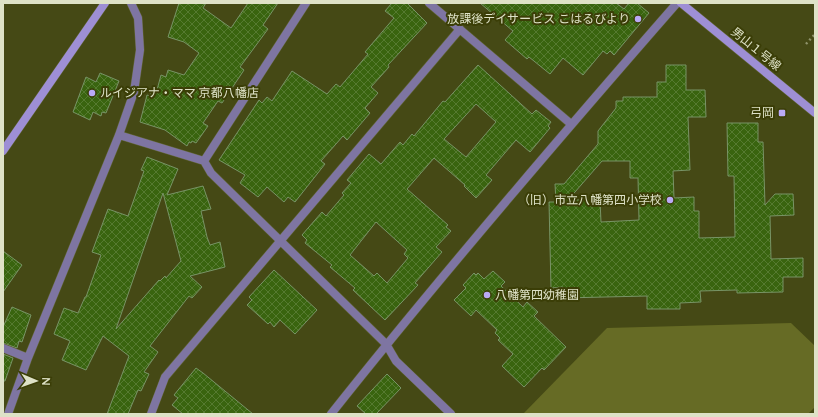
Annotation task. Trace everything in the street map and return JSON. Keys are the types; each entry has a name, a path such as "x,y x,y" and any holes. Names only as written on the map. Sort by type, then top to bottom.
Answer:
{"street":[{"path":"3,151 105,3"},
{"path":"8,414 28,358 119,134 134,92 140,50 138,18 131,3"},
{"path":"204,161 306,3"},
{"path":"429,3 571,124"},
{"path":"331,414 386,344 571,124 677,3"},
{"name":"男山１号線","path":"681,3 815,113"},
{"path":"151,414 165,376 460,29"},
{"path":"119,134 204,161 211,173 386,344 396,361 450,414"},
{"path":"3,348 28,358"}],"path":[{"path":"806,44 815,34"}],"green space":[{"path":"791,323 815,346 815,407 808,414 523,414 607,328"}],"building":[{"path":"179,3 206,3 203,8 231,28 248,3 278,3 263,25 268,29 240,67 244,70 222,103 218,101 203,123 208,126 196,143 192,141 191,143 189,142 187,146 165,130 140,122 147,95 150,96 153,88 157,90 161,75 166,77 168,70 184,75 199,53 184,42 168,37"},
{"path":"392,3 407,3 427,23 388,65 389,67 371,87 378,93 365,108 370,113 347,140 343,136 321,161 325,164 295,202 288,197 284,202 267,187 258,197 240,183 245,175 219,160 259,100 262,103 267,97 272,101 292,71 327,94 336,84 340,87 368,54 365,52 394,18 385,11"},
{"path":"480,3 616,3 624,9 629,3 637,3 649,13 614,55 610,51 607,54 603,51 583,75 563,58 550,74 529,57 527,59 505,40 513,31"},
{"path":"478,65 532,114 536,110 551,122 548,126 550,128 530,152 516,140 486,175 492,180 476,198 464,186 465,185 434,158 407,189 448,225 446,227 451,231 436,247 442,252 415,283 418,285 385,320 353,290 355,288 330,267 332,265 305,243 307,240 302,235 322,212 326,216 344,195 342,193 351,183 347,180 369,154 381,164 400,142 403,145 412,134 414,136 443,101 445,102","holes":["476,104 496,122 466,157 444,139","376,222 407,250 404,254 408,258 387,283 377,273 374,276 350,255"]},
{"path":"666,65 686,65 686,90 705,90 706,117 688,117 690,170 673,171 674,198 694,197 694,211 699,211 699,238 735,237 734,176 728,176 727,123 758,123 758,142 763,142 765,205 775,194 793,194 794,215 770,216 771,259 803,258 803,277 783,277 783,292 737,293 737,290 700,291 701,302 680,303 680,309 647,309 647,296 563,298 563,287 551,288 549,202 556,202 555,184 564,184 598,144 598,131 616,108 616,101 623,101 623,97 657,97 657,82 666,82","holes":["602,161 630,161 630,178 638,178 639,220 601,222 600,200 568,200"]},
{"path":"100,73 119,81 106,113 102,112 101,116 93,112 90,120 73,112 86,77 96,82"},
{"path":"147,157 178,169 167,195 203,186 211,209 201,211 207,237 210,245 220,242 225,267 190,276 202,287 192,298 189,296 150,346 158,352 144,372 149,374 141,391 138,390 128,414 107,414 129,356 103,336 86,370 62,360 70,341 54,334 64,308 78,313 86,297 101,255 92,252 108,209 128,216 144,171 141,170","holes":["163,193 181,261 166,278 165,276 160,281 159,280 116,329"]},
{"path":"3,251 22,265 3,292"},
{"path":"274,270 317,310 295,334 280,320 274,327 270,322 268,324 247,305 252,300 249,297"},
{"path":"493,271 505,282 501,286 523,307 527,302 538,312 534,316 566,347 544,370 542,368 524,387 502,366 513,354 498,340 500,338 495,333 497,330 476,310 471,316 454,300 466,288 463,285 474,273 476,275 478,273 484,279"},
{"path":"12,307 31,315 22,342 19,341 17,348 3,343 3,327"},
{"path":"3,354 13,358 5,381 3,381"},
{"path":"196,368 253,414 183,414 172,405 178,398 174,395"},
{"path":"387,374 401,388 376,414 366,414 357,406"}],"place":[{"name":"放課後デイサービス こはるびより","path":"638,19"},
{"name":"ルイジアナ・ママ 京都八幡店","path":"92,93"},
{"name":"弓岡","path":"782,113"},
{"name":"（旧）市立八幡第四小学校","path":"670,200"},
{"name":"八幡第四幼稚園","path":"487,295"}]}
